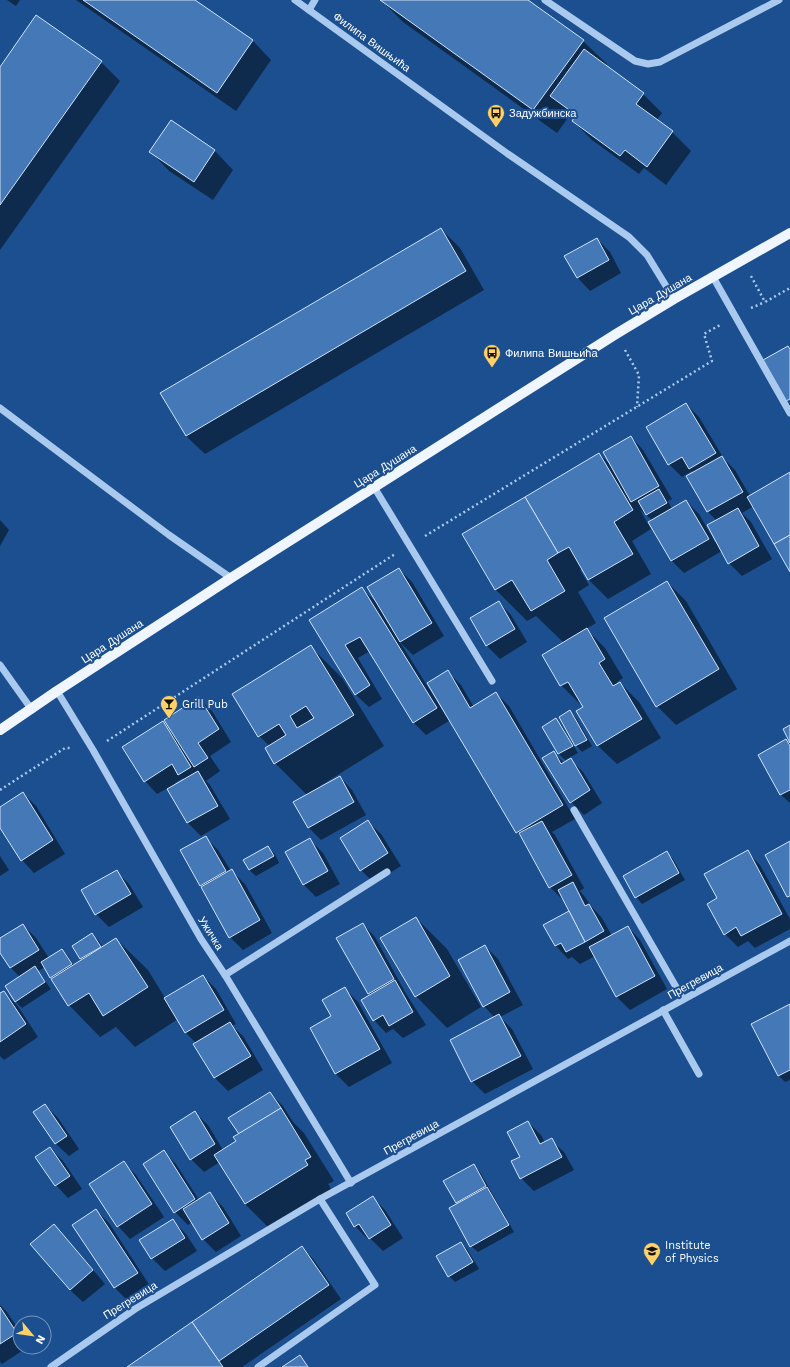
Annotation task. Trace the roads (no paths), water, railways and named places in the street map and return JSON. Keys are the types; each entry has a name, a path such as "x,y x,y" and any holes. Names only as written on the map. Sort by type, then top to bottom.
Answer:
{"main road":[{"name":"Цара Душана","path":"0,730 32,710 57,691 231,578 616,334 790,233"}],"street":[{"name":"Филипа Вишњића","path":"295,0 508,154 629,237 647,255 674,299"},
{"path":"309,10 315,0"},
{"path":"545,0 634,61 648,64 660,62 779,0"},
{"path":"713,277 790,413"},
{"path":"0,408 169,535 231,578"},
{"path":"374,487 492,681"},
{"path":"0,665 32,710"},
{"name":"Ужичка","path":"57,691 93,750 201,939 225,975 351,1183"},
{"path":"574,810 683,999"},
{"path":"225,975 387,872"},
{"name":"Прегревица","path":"51,1367 135,1309 320,1199 790,941"},
{"path":"663,1010 699,1074"},
{"path":"258,1367 375,1285 320,1199"}],"place":[{"name":"Задужбинска","path":"496,128"},
{"name":"Филипа Вишњића","path":"492,368"},
{"name":"Grill Pub","path":"169,719"},
{"name":"Institute of Physics","path":"652,1266"}]}
